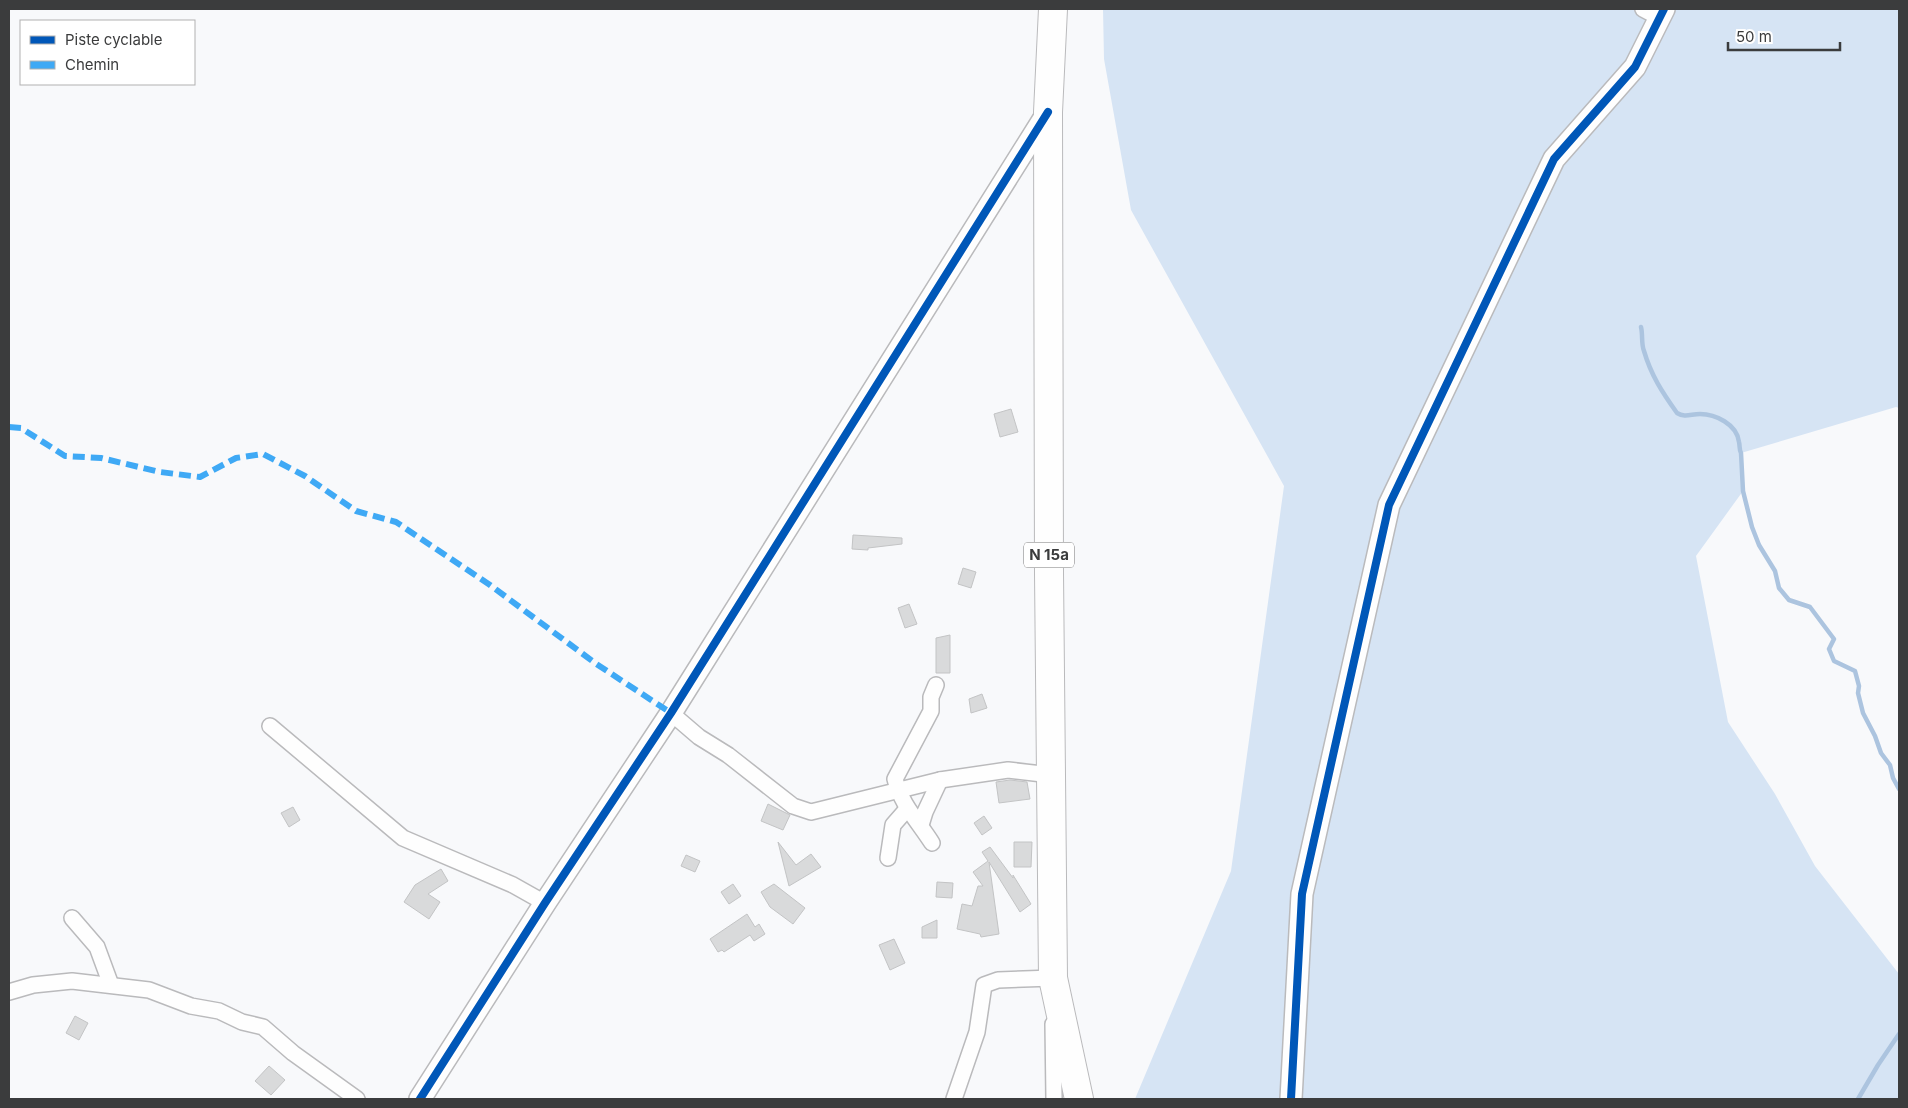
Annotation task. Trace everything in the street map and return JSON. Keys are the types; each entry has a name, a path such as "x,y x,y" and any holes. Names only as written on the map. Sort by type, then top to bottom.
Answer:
{"highway":[{"name":"N 15a","path":"1053,9 1048,112 1053,978 1079,1099"}],"street":[{"path":"1291,1099 1302,894 1389,505 1554,158 1635,67 1656,12"},
{"path":"420,1099 544,904 671,713 1048,112"},
{"path":"932,843 921,825 907,809 898,792 895,779 931,711 931,697 936,685"},
{"path":"671,713 699,737 728,755 792,806 811,812 898,792 940,780 1008,770 1051,775"},
{"path":"270,726 403,838 513,885 544,904"},
{"path":"921,825 940,780"},
{"path":"888,858 893,825 907,809"},
{"path":"72,918 97,947 111,985"},
{"path":"954,1099 977,1032 984,986 998,980 1053,978 1054,1099"},
{"path":"9,992 33,985 72,981 149,990 191,1006 219,1011 242,1022 263,1027 293,1053 357,1099"}],"shaded area":[{"path":"1103,9 1899,9 1899,408 1896,407 1741,453 1743,491 1696,556 1728,722 1775,794 1815,866 1899,974 1899,1099 1135,1099 1231,871 1284,486 1131,210 1104,59"}],"building":[{"path":"1011,409 1018,432 1000,437 994,414"},
{"path":"853,535 902,538 902,544 868,548 868,550 852,549"},
{"path":"963,568 976,572 971,588 958,584"},
{"path":"909,604 917,624 905,628 898,608"},
{"path":"950,635 950,673 936,673 936,638"},
{"path":"982,694 987,708 971,713 969,699"},
{"path":"1010,780 1027,782 1030,799 999,803 996,782"},
{"path":"768,804 790,815 783,830 761,821"},
{"path":"293,807 300,820 289,827 281,813"},
{"path":"984,816 992,828 982,835 974,823"},
{"path":"778,842 796,865 811,854 821,867 789,886"},
{"path":"1014,842 1032,842 1031,867 1014,867"},
{"path":"990,847 1013,878 1013,875 1031,904 1020,912 989,862 999,934 981,937 980,934 957,929 962,904 972,906 978,886 983,886 973,872 988,861 982,852"},
{"path":"686,855 700,861 695,872 681,866"},
{"path":"441,869 448,881 428,894 440,902 429,919 404,902 415,885"},
{"path":"937,882 953,883 952,898 936,897"},
{"path":"733,884 741,896 729,904 721,892"},
{"path":"774,884 805,908 793,924 770,907 761,892"},
{"path":"747,914 755,927 759,924 765,934 754,941 750,935 724,952 722,950 718,952 710,939"},
{"path":"937,920 937,938 922,938 922,927"},
{"path":"894,939 905,963 890,970 879,945"},
{"path":"75,1016 88,1023 79,1040 66,1033"},
{"path":"269,1066 285,1080 271,1095 255,1081"}],"waterway":[{"path":"1641,327 1643,348 1650,368 1677,413 1685,416 1706,414 1724,421 1734,430 1741,453 1743,491 1752,527 1759,545 1775,571 1779,588 1789,600 1810,607 1834,639 1829,649 1834,661 1855,671 1863,713 1875,736 1881,753 1890,765 1893,778 1899,789"},
{"path":"1858,1099 1899,1034"}],"marked path":[{"path":"9,427 21,428 65,456 101,458 160,472 200,477 236,458 263,454 305,476 356,511 396,522 490,585 595,663 671,713"}],"cycle path":[{"path":"1291,1099 1302,894 1389,505 1554,159 1635,67 1664,9"},
{"path":"420,1099 545,903 671,713 1048,112"}]}
